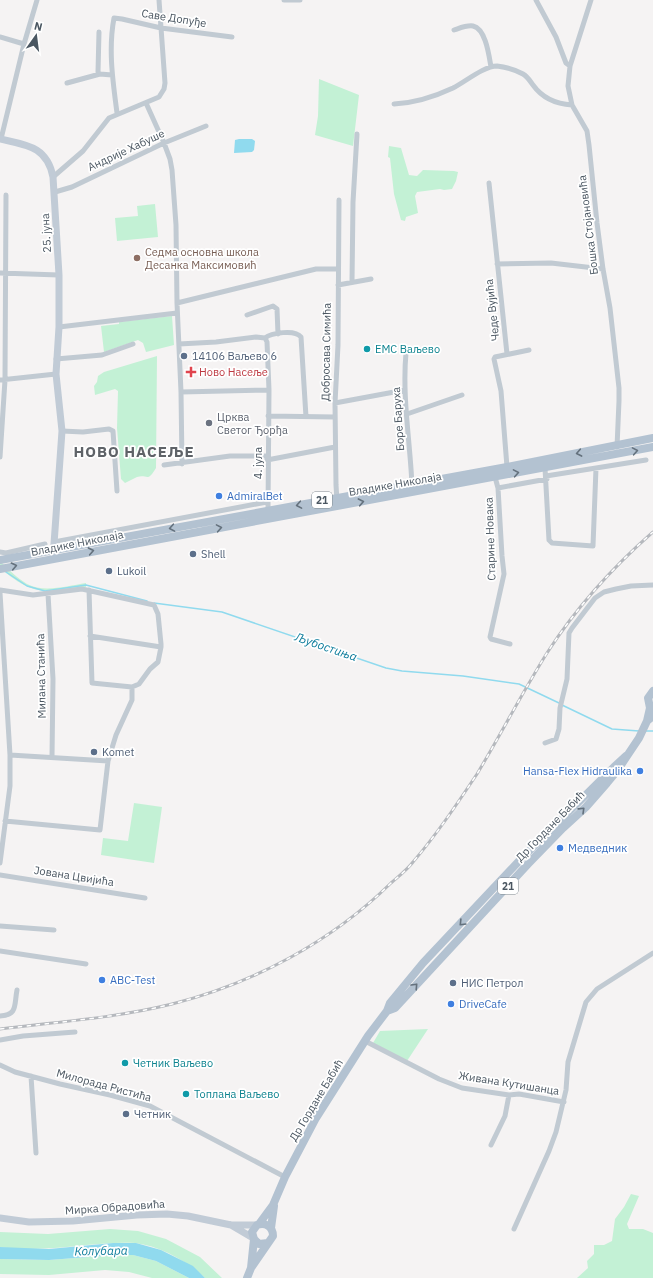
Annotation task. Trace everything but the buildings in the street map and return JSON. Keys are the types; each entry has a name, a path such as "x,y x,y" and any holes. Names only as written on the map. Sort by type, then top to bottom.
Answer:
{"main road":[{"name":"Владике Николаја","path":"54,550 338,501 495,477 546,474 653,438"},
{"name":"Владике Николаја","path":"0,569 54,550 267,506 338,501 507,467 653,447"},
{"name":"Владике Николаја","path":"0,560 28,559"},
{"name":"21","path":"649,720 651,709 648,698 653,692"},
{"name":"Др Гордане Бабић","path":"271,1228 274,1205 285,1177 316,1118 365,1041 387,1011 395,1008 528,864 586,807 617,771 649,720"},
{"name":"Др Гордане Бабић","path":"258,1225 274,1205"},
{"path":"258,1225 265,1224 271,1228"},
{"name":"21","path":"249,1274 253,1238 252,1232 258,1225"},
{"name":"21","path":"249,1274 273,1236 271,1228"},
{"path":"253,1238 259,1244 268,1243"}],"street":[{"path":"0,139 24,44 37,0"},
{"path":"53,177 82,151 106,121 117,114 159,97 164,89 165,74 160,0"},
{"path":"284,0 300,0"},
{"path":"536,0 556,37 566,63 570,66"},
{"name":"Бошка Стојановића","path":"591,0 570,66 568,86 572,106 585,126 588,134 603,269 610,308 619,388 619,405 613,465"},
{"name":"Саве Допуђе","path":"112,75 111,41 114,18 161,28 232,37"},
{"path":"454,30 470,26 478,28 486,43 491,67"},
{"path":"98,32 98,69 100,74"},
{"path":"0,37 24,44"},
{"path":"394,104 410,102 443,92 491,67 500,67 521,73 527,77 539,93 547,99 572,106"},
{"path":"67,83 100,74 112,75 117,114"},
{"path":"146,102 164,143 172,170 176,225 177,303 182,392 182,464"},
{"name":"Андрије Хабуше","path":"55,192 72,187 164,143 206,126"},
{"path":"352,282 353,202 357,134"},
{"name":"25. јуна","path":"0,139 30,146 38,150 49,165 53,177 55,192 59,275 59,327 56,374 62,432 54,550"},
{"name":"Чеде Вујића","path":"489,183 507,354"},
{"path":"0,457 2,273 6,195"},
{"name":"Добросава Симића","path":"338,501 335,447 335,403 338,345 339,200"},
{"name":"Чеде Вујића","path":"498,264 551,263 603,269"},
{"path":"177,303 316,269 338,269"},
{"path":"2,273 59,275"},
{"path":"338,284 371,279"},
{"path":"247,314 274,306 276,307 278,309 278,334"},
{"path":"59,327 178,313"},
{"path":"179,344 216,342 256,337 265,338 268,336 293,332 300,335 306,417"},
{"name":"4. јула","path":"265,338 268,346 269,390 267,506"},
{"path":"56,359 102,355 133,344"},
{"path":"507,467 501,391 494,362 495,357 529,350"},
{"name":"Боре Баруха","path":"406,353 404,367 405,390 412,485"},
{"path":"2,380 56,374"},
{"path":"182,392 269,390"},
{"path":"335,403 405,390"},
{"path":"407,414 462,395"},
{"path":"268,416 335,417"},
{"path":"62,432 83,432 110,429 113,431 118,491"},
{"path":"164,465 182,464 230,456 268,458 335,447"},
{"name":"Старине Новака","path":"498,488 546,474 646,460"},
{"path":"546,474 549,540 552,543 593,546 596,468"},
{"name":"Старине Новака","path":"495,477 498,488 504,579 490,637 491,639 510,644"},
{"path":"0,552 6,553 45,544"},
{"path":"545,743 558,738 560,708 567,679 570,633 578,619 595,598 604,592 623,587 653,585"},
{"path":"0,590 28,595 48,594 75,589 89,590 154,605 158,614 161,647 158,662 150,669 139,684 132,687 92,683 89,590"},
{"path":"0,593 10,755 10,786 0,863"},
{"name":"Милана Станића","path":"48,594 52,679 52,757"},
{"path":"90,636 161,647"},
{"path":"5,821 100,830 108,761 116,735 132,700 132,687"},
{"path":"10,755 108,761"},
{"name":"Јована Цвијића","path":"0,875 145,898"},
{"path":"0,926 54,930"},
{"path":"0,951 86,964"},
{"path":"514,1229 556,1132 564,1102 569,1058 581,1015 588,997 597,988 653,953"},
{"path":"0,1016 8,1016 13,1011 17,990"},
{"path":"0,1040 31,1035 75,1032"},
{"name":"Живана Кутишанца","path":"365,1041 439,1079 462,1088 509,1095 519,1094 564,1102"},
{"name":"Милорада Ристића","path":"0,1066 31,1076 150,1106 285,1177"},
{"path":"31,1076 36,1154"},
{"path":"491,1145 503,1120 509,1095"},
{"name":"Мирка Обрадовића","path":"0,1218 29,1222 66,1222 137,1215 167,1214 188,1216 231,1225 258,1225"},
{"name":"Мирка Обрадовића","path":"231,1225 253,1238"}],"green space":[{"path":"319,79 359,95 353,146 315,135 318,116"},
{"path":"389,146 401,148 409,175 417,176 423,170 458,172 452,189 417,192 415,196 418,213 406,217 405,221 401,220 394,194 390,158 388,157"},
{"path":"155,204 158,237 117,241 115,218 138,216 137,206"},
{"path":"172,316 174,345 146,352 143,343 138,340 104,352 101,326 119,324 119,322"},
{"path":"157,356 156,468 149,477 137,477 125,483 121,479 117,428 118,391 115,389 95,395 94,386 97,382 98,376 104,372"},
{"path":"0,561 20,579 34,587 56,588 86,583 86,587 50,591 31,588 22,584 0,568"},
{"path":"134,803 162,807 154,863 101,855 103,838 128,841"},
{"path":"428,1029 407,1061 373,1043 380,1031"},
{"path":"631,1194 639,1196 627,1224 629,1229 643,1229 653,1233 653,1278 577,1278 588,1268 587,1261 594,1254 594,1245 604,1245 612,1241 615,1219"},
{"path":"110,1229 138,1231 166,1239 200,1257 222,1278 205,1278 173,1255 154,1247 135,1243 110,1243 43,1249 0,1247 0,1232 48,1234"},
{"path":"133,1255 156,1261 189,1278 152,1278 129,1272 105,1270 49,1275 0,1274 0,1259 49,1260"}],"water":[{"path":"252,139 255,141 254,150 252,152 234,153 235,140"},
{"name":"Колубара","path":"113,1243 136,1243 161,1250 193,1266 205,1278 189,1278 156,1261 133,1255 49,1260 0,1259 0,1247 49,1249"}],"waterway":[{"name":"Љубостиња","path":"6,572 27,586 45,591 86,585 147,601"},
{"name":"Љубостиња","path":"154,603 222,612 386,668 402,671 463,676 519,684 559,703"},
{"name":"Љубостиња","path":"562,705 612,729 639,731"},
{"name":"Љубостиња","path":"645,731 653,731"}],"railway":[{"path":"0,1029 130,1013 172,1004 202,995 232,985 290,958 343,924 368,904 411,865 446,819 477,774 558,636 596,589 624,559 653,532"}],"place":[{"name":"Седма основна школа Десанка Максимовић","path":"137,258"},
{"name":"ЕМС Ваљево","path":"367,349"},
{"name":"14106 Ваљево 6","path":"184,356"},
{"name":"Ново Насеље","path":"191,372"},
{"name":"Црква Светог Ђорђа","path":"209,423"},
{"name":"AdmiralBet","path":"219,496"},
{"name":"Shell","path":"193,554"},
{"name":"Lukoil","path":"109,571"},
{"name":"Komet","path":"94,752"},
{"name":"Hansa-Flex Hidraulika","path":"640,771"},
{"name":"Медведник","path":"560,848"},
{"name":"ABC-Test","path":"102,980"},
{"name":"НИС Петрол","path":"453,983"},
{"name":"DriveCafe","path":"451,1004"},
{"name":"Четник Ваљево","path":"125,1063"},
{"name":"Топлана Ваљево","path":"186,1094"},
{"name":"Четник","path":"126,1114"}],"district":[{"name":"НОВО НАСЕЉЕ","path":"134,452"}]}
